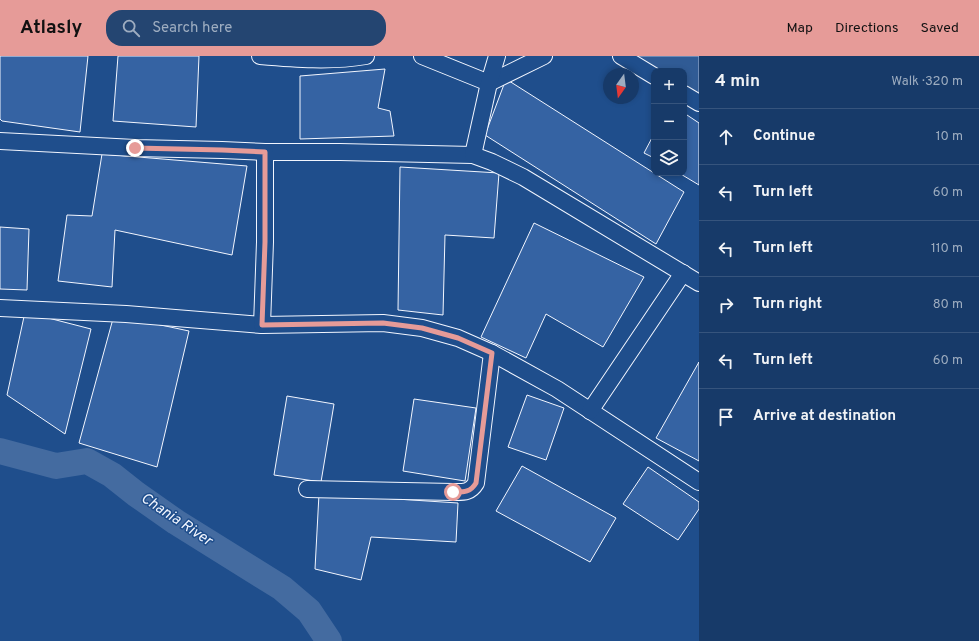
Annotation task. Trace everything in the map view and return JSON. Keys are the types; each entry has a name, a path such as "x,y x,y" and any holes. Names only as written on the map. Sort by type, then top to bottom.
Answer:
{"street":[{"path":"260,56 297,60 338,60 366,56"},
{"path":"422,56 489,83 544,56"},
{"path":"473,155 489,83 497,56"},
{"path":"621,56 651,74"},
{"path":"687,96 699,103"},
{"path":"0,140 135,148 265,152 473,155 492,162 523,177 699,283"},
{"path":"262,325 265,242 265,152"},
{"path":"590,411 683,273"},
{"path":"0,308 133,315 262,325 383,323 422,328 458,338 492,353 557,389 699,482"},
{"path":"306,489 467,492 473,488 476,483 492,353"}],"shaded area":[{"path":"632,56 699,56 699,96 687,88 687,68 653,68"}],"building":[{"path":"0,56 88,56 80,132 2,121 0,119"},
{"path":"118,56 199,56 196,127 113,121"},
{"path":"385,69 378,108 390,111 394,136 300,139 300,76"},
{"path":"506,79 651,171 651,176 659,176 684,192 656,244 485,135"},
{"path":"687,115 699,123 699,185 684,176 687,176"},
{"path":"651,140 651,156 644,153"},
{"path":"102,154 247,166 232,255 115,230 112,287 58,281 67,215 92,216"},
{"path":"400,167 499,173 494,238 445,235 443,315 398,310"},
{"path":"534,223 644,277 603,347 546,314 526,358 481,337"},
{"path":"0,227 29,229 27,290 0,289"},
{"path":"25,312 91,329 65,434 7,395"},
{"path":"114,315 189,331 157,467 79,443"},
{"path":"699,362 699,461 656,438"},
{"path":"527,395 564,408 546,460 508,447"},
{"path":"287,396 334,404 321,482 274,475"},
{"path":"414,399 476,408 465,481 403,471"},
{"path":"522,466 616,518 590,562 496,511"},
{"path":"648,467 699,502 699,509 678,540 623,504"},
{"path":"319,494 458,503 456,542 371,537 361,580 315,569"}],"waterway":[{"name":"Chania River","path":"0,451 56,466 87,461 112,475 176,522 282,588 309,611 329,641"}],"route":[{"path":"135,148 265,152 265,242 262,325 383,323 422,328 458,338 492,353 476,483 473,488 467,492 453,492"}]}
